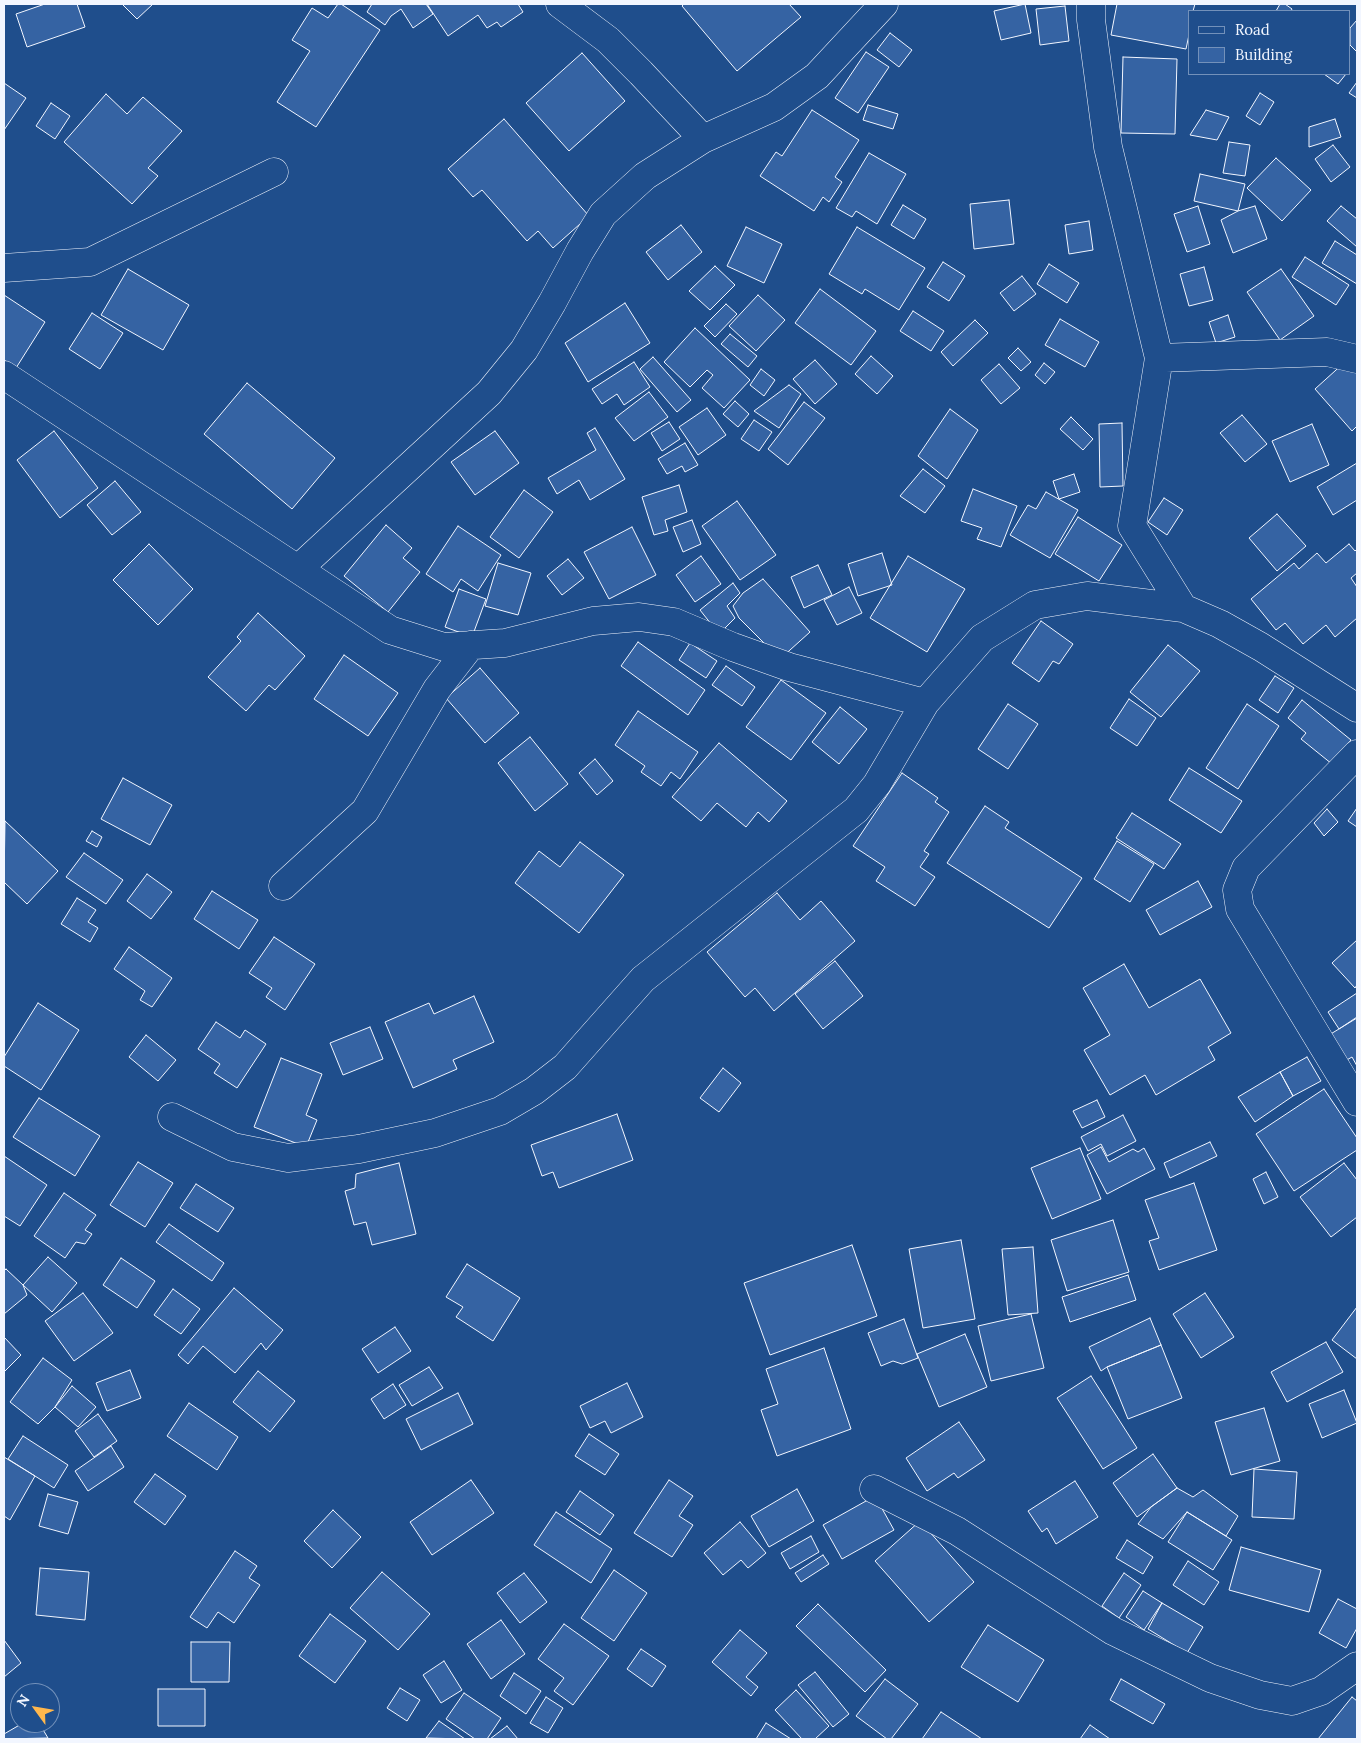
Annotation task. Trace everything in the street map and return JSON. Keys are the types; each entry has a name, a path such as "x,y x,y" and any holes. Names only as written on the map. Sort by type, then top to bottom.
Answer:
{"street":[{"path":"560,4 608,40 703,139"},
{"path":"298,569 489,393 524,350 603,214 646,176 703,139 774,107 817,76 884,4"},
{"path":"1090,4 1108,147 1159,358 1132,526 1184,608"},
{"path":"4,268 90,262 274,172"},
{"path":"1159,358 1327,352 1357,359"},
{"path":"4,375 390,630 444,646 471,645 505,643 593,621 639,617 674,622 733,647 789,667 925,703"},
{"path":"172,1117 233,1147 288,1158 359,1149 435,1133 500,1111 534,1092 565,1067 643,979 856,810 877,784 925,703 982,638 1034,605 1087,596 1184,608 1220,624 1261,647 1357,708"},
{"path":"283,886 365,811 437,689 471,645"},
{"path":"1357,754 1246,868 1237,890 1240,908 1357,1102"},
{"path":"874,1490 957,1531 1113,1631 1210,1678 1260,1695 1292,1701 1321,1691 1357,1666"}],"building":[{"path":"45,4 77,4 85,27 27,47 16,14"},
{"path":"122,4 153,4 137,19"},
{"path":"338,4 341,4 380,30 316,127 277,102 310,51 292,40 312,8 328,18"},
{"path":"372,4 426,4 433,14 413,28 401,9 391,16 385,25 367,12"},
{"path":"427,4 518,4 523,12 501,27 497,22 487,28 478,15 448,36"},
{"path":"684,4 789,4 801,17 737,71 682,6"},
{"path":"1025,4 1031,33 1001,40 994,11"},
{"path":"1117,4 1195,4 1193,10 1188,10 1188,40 1186,49 1111,35"},
{"path":"1280,4 1285,4 1292,9 1292,10 1277,10"},
{"path":"1065,6 1069,41 1040,45 1036,9"},
{"path":"1357,20 1357,52 1351,46 1351,27"},
{"path":"890,33 912,50 899,67 877,50"},
{"path":"866,52 889,67 858,113 835,98"},
{"path":"582,53 625,101 569,151 526,103"},
{"path":"1123,57 1177,59 1175,134 1121,133"},
{"path":"1325,75 1345,75 1338,84"},
{"path":"1357,82 1357,98 1349,93"},
{"path":"4,83 26,98 4,130"},
{"path":"1260,93 1274,102 1260,125 1246,116"},
{"path":"106,94 127,114 143,97 182,131 148,168 158,176 132,204 64,142"},
{"path":"51,103 70,116 55,139 36,126"},
{"path":"868,105 898,114 893,129 863,120"},
{"path":"812,110 859,140 835,177 842,182 829,202 823,197 814,211 760,176 776,152 782,156"},
{"path":"1206,110 1229,117 1217,140 1190,135"},
{"path":"504,119 589,216 553,248 538,231 527,241 482,190 473,197 448,169"},
{"path":"1335,119 1341,137 1309,147 1309,127"},
{"path":"1229,142 1250,145 1245,176 1223,173"},
{"path":"1333,145 1350,167 1331,182 1315,159"},
{"path":"869,153 906,174 877,224 856,211 852,217 836,208"},
{"path":"1276,158 1311,190 1282,221 1247,188"},
{"path":"1200,174 1245,184 1238,211 1194,201"},
{"path":"1009,200 1014,244 974,249 970,204"},
{"path":"903,205 926,219 914,239 891,225"},
{"path":"1198,206 1210,244 1187,252 1174,214"},
{"path":"1255,206 1267,239 1233,253 1221,220 1238,211"},
{"path":"1341,206 1357,219 1357,247 1327,221"},
{"path":"1089,221 1093,250 1069,254 1065,225"},
{"path":"681,225 702,252 668,280 646,252"},
{"path":"746,227 782,244 764,283 727,266"},
{"path":"857,227 925,268 899,310 865,289 862,294 829,274"},
{"path":"1335,241 1357,255 1357,284 1322,263"},
{"path":"1305,257 1349,285 1336,305 1292,277"},
{"path":"943,262 965,276 949,301 927,287"},
{"path":"1049,264 1079,283 1067,303 1037,284"},
{"path":"715,266 735,285 710,310 689,291"},
{"path":"1204,267 1213,300 1189,306 1180,274"},
{"path":"128,269 189,305 163,350 101,315"},
{"path":"1281,269 1314,316 1280,340 1247,292"},
{"path":"1022,276 1036,294 1014,311 1000,293"},
{"path":"820,289 876,331 851,365 795,323"},
{"path":"4,295 45,322 16,368 4,360"},
{"path":"758,295 785,320 756,351 729,326"},
{"path":"625,303 650,343 588,382 565,343"},
{"path":"726,304 737,314 715,337 704,326"},
{"path":"913,311 944,331 931,351 900,331"},
{"path":"92,313 123,333 100,369 69,349"},
{"path":"1228,315 1235,337 1216,343 1209,322"},
{"path":"1060,319 1099,342 1085,367 1045,345"},
{"path":"975,320 988,333 953,366 941,352"},
{"path":"695,328 750,380 724,408 702,388 713,375 707,370 690,387 664,362"},
{"path":"730,334 757,356 748,367 721,344"},
{"path":"1018,348 1031,362 1021,371 1008,358"},
{"path":"871,356 893,376 877,394 855,374"},
{"path":"653,357 691,400 677,412 640,369"},
{"path":"815,360 837,384 815,404 793,379"},
{"path":"1346,361 1357,374 1357,426 1352,431 1315,389"},
{"path":"634,362 650,387 624,405 617,394 602,404 592,389"},
{"path":"1044,363 1055,372 1045,384 1035,375"},
{"path":"999,364 1020,388 1001,404 981,380"},
{"path":"761,369 775,380 764,396 750,385"},
{"path":"247,383 335,458 292,509 204,434"},
{"path":"789,385 801,394 779,428 754,411"},
{"path":"649,392 668,417 634,441 615,418"},
{"path":"735,401 749,414 738,427 723,414"},
{"path":"804,402 825,418 788,465 768,449"},
{"path":"707,408 726,435 698,455 679,427"},
{"path":"950,409 978,430 947,479 918,456"},
{"path":"1242,415 1267,444 1245,462 1220,433"},
{"path":"1071,417 1093,439 1083,450 1060,429"},
{"path":"754,420 772,432 759,451 741,439"},
{"path":"669,422 680,439 662,451 651,433"},
{"path":"1122,423 1123,486 1100,487 1099,424"},
{"path":"1312,424 1329,465 1290,482 1272,441"},
{"path":"595,428 625,479 590,500 579,480 557,494 548,478 596,450 587,433"},
{"path":"54,431 98,488 60,518 17,460"},
{"path":"495,431 519,463 475,495 451,462"},
{"path":"685,443 698,465 685,472 682,466 667,474 658,459"},
{"path":"1357,463 1357,500 1333,515 1317,487"},
{"path":"923,469 945,486 925,513 900,496"},
{"path":"1074,474 1080,492 1059,499 1053,481"},
{"path":"115,481 141,512 112,535 87,505"},
{"path":"679,485 687,512 665,520 668,531 654,535 642,497"},
{"path":"973,489 1017,506 1001,547 977,539 982,528 961,521"},
{"path":"524,490 553,512 519,558 490,537"},
{"path":"1046,492 1078,510 1050,558 1010,535 1028,505 1036,509"},
{"path":"1164,498 1183,510 1167,535 1148,522"},
{"path":"737,501 776,555 740,580 702,526"},
{"path":"1277,514 1306,546 1277,571 1249,538"},
{"path":"1078,517 1122,545 1099,581 1055,554"},
{"path":"692,520 701,544 683,552 673,527"},
{"path":"386,525 412,548 403,558 420,572 388,612 344,576"},
{"path":"458,526 501,555 478,591 461,579 453,592 426,574"},
{"path":"632,527 656,575 609,599 584,552"},
{"path":"149,544 193,589 158,625 113,580"},
{"path":"1349,544 1355,551 1357,549 1357,573 1351,578 1357,587 1357,618 1335,637 1326,625 1303,644 1285,623 1276,630 1251,599 1294,563 1299,569 1317,553 1326,563"},
{"path":"882,553 892,585 858,596 848,564"},
{"path":"701,556 721,584 695,602 676,575"},
{"path":"908,556 965,589 927,652 870,618"},
{"path":"568,559 584,578 562,595 547,576"},
{"path":"498,563 531,573 518,615 485,606"},
{"path":"818,565 832,595 804,608 791,577"},
{"path":"763,579 810,632 780,659 739,618 733,606 743,593"},
{"path":"733,583 740,593 727,606 735,618 719,634 700,610"},
{"path":"849,587 862,613 837,625 824,600"},
{"path":"459,589 486,599 472,637 445,627"},
{"path":"258,613 305,656 275,690 269,685 246,711 208,677 241,641 237,637"},
{"path":"1041,621 1073,644 1059,664 1053,661 1039,682 1012,663"},
{"path":"638,642 705,690 688,715 621,666"},
{"path":"690,643 717,661 706,678 679,660"},
{"path":"1168,645 1200,671 1161,717 1130,692"},
{"path":"344,655 398,693 368,736 314,699"},
{"path":"726,666 755,687 742,706 712,685"},
{"path":"480,668 519,713 485,743 446,698"},
{"path":"1275,676 1294,688 1278,713 1259,700"},
{"path":"781,680 826,713 791,760 746,727"},
{"path":"1129,699 1156,718 1137,746 1110,728"},
{"path":"1302,700 1351,740 1332,764 1301,739 1306,733 1288,718"},
{"path":"1008,704 1038,724 1008,769 978,749"},
{"path":"1247,704 1279,726 1238,789 1206,768"},
{"path":"840,707 867,729 839,764 812,742"},
{"path":"638,711 698,752 680,779 671,772 661,786 641,772 645,766 615,745"},
{"path":"530,737 568,784 535,811 498,763"},
{"path":"719,743 787,801 769,822 758,812 746,827 717,803 701,821 672,797"},
{"path":"595,759 613,781 597,795 579,773"},
{"path":"1189,768 1242,801 1221,833 1169,800"},
{"path":"902,773 938,798 935,802 949,812 924,851 929,854 920,867 935,877 915,906 876,881 885,867 853,846"},
{"path":"123,778 172,805 150,845 101,819"},
{"path":"985,806 1009,822 1005,828 1082,878 1049,928 947,863"},
{"path":"1357,808 1357,827 1348,821"},
{"path":"1327,809 1338,822 1324,836 1314,823"},
{"path":"1132,813 1181,844 1164,869 1116,838"},
{"path":"5,821 58,871 27,904 4,882"},
{"path":"92,831 102,837 97,847 86,841"},
{"path":"1117,841 1154,864 1130,902 1094,879"},
{"path":"580,842 624,875 579,933 515,883 539,851 560,867"},
{"path":"84,853 123,880 106,904 66,877"},
{"path":"147,874 172,892 151,919 127,901"},
{"path":"1198,881 1212,907 1160,935 1146,910"},
{"path":"212,891 258,920 239,949 194,919"},
{"path":"777,893 800,920 821,901 855,941 774,1011 755,988 745,997 707,952"},
{"path":"77,898 96,910 88,922 98,928 90,942 61,924"},
{"path":"274,937 315,964 285,1010 266,997 272,988 249,973"},
{"path":"1357,940 1357,985 1355,988 1332,963"},
{"path":"129,947 172,978 152,1007 140,1000 145,991 114,969"},
{"path":"835,961 863,996 823,1029 795,994"},
{"path":"1124,964 1149,1008 1200,979 1231,1033 1208,1047 1215,1060 1156,1095 1145,1075 1110,1095 1084,1050 1110,1035 1083,988"},
{"path":"1357,993 1357,1017 1339,1029 1328,1012"},
{"path":"474,996 494,1042 453,1060 457,1069 413,1088 385,1022 429,1003 434,1014"},
{"path":"38,1003 79,1030 41,1090 4,1066 4,1057"},
{"path":"1357,1018 1357,1066 1352,1057 1345,1061 1329,1035"},
{"path":"216,1022 240,1038 245,1030 266,1044 237,1088 214,1073 220,1064 198,1049"},
{"path":"370,1027 383,1059 343,1075 330,1043"},
{"path":"146,1035 176,1060 158,1081 129,1057"},
{"path":"1307,1057 1321,1081 1293,1096 1280,1072"},
{"path":"281,1058 322,1074 306,1115 317,1120 306,1147 254,1127"},
{"path":"723,1068 741,1083 719,1112 700,1098"},
{"path":"1280,1072 1293,1096 1255,1122 1238,1097"},
{"path":"1324,1089 1357,1138 1357,1150 1294,1191 1256,1134"},
{"path":"39,1098 100,1136 75,1176 13,1137"},
{"path":"1097,1100 1105,1117 1082,1128 1073,1111"},
{"path":"617,1114 633,1160 559,1188 553,1172 542,1176 531,1145"},
{"path":"1123,1115 1136,1141 1107,1156 1101,1144 1088,1151 1081,1137"},
{"path":"1210,1142 1217,1156 1170,1178 1164,1163"},
{"path":"1101,1147 1109,1162 1133,1149 1138,1152 1144,1148 1155,1169 1107,1194 1087,1155"},
{"path":"1080,1148 1101,1199 1052,1219 1031,1168"},
{"path":"4,1156 47,1185 20,1226 4,1216"},
{"path":"138,1162 173,1183 145,1227 110,1205"},
{"path":"399,1163 416,1234 372,1245 366,1222 354,1225 345,1191 355,1188 356,1174"},
{"path":"1344,1163 1357,1180 1357,1217 1331,1237 1300,1197"},
{"path":"1266,1172 1278,1197 1264,1204 1253,1179"},
{"path":"1194,1183 1217,1250 1159,1270 1149,1241 1159,1238 1145,1200"},
{"path":"196,1184 234,1208 218,1232 180,1208"},
{"path":"64,1193 96,1215 85,1230 92,1234 85,1244 76,1242 65,1258 34,1236"},
{"path":"1113,1220 1129,1272 1067,1291 1051,1240"},
{"path":"169,1224 224,1263 212,1281 156,1242"},
{"path":"961,1240 975,1319 923,1328 909,1249"},
{"path":"852,1245 877,1316 770,1355 744,1283"},
{"path":"1033,1247 1038,1313 1008,1315 1002,1249"},
{"path":"48,1257 77,1283 52,1312 23,1285"},
{"path":"121,1258 155,1281 137,1308 103,1285"},
{"path":"467,1264 520,1298 493,1341 456,1317 463,1307 446,1297"},
{"path":"6,1269 23,1285 27,1295 4,1314 4,1271"},
{"path":"1128,1275 1136,1300 1070,1322 1062,1297"},
{"path":"234,1288 283,1330 266,1350 261,1343 235,1373 203,1346 188,1364 178,1355"},
{"path":"173,1289 200,1309 181,1334 154,1315"},
{"path":"83,1293 113,1333 74,1361 45,1321"},
{"path":"1205,1293 1234,1337 1201,1358 1173,1314"},
{"path":"1357,1307 1357,1359 1332,1340"},
{"path":"1031,1314 1044,1368 991,1381 978,1326"},
{"path":"1150,1318 1161,1345 1101,1371 1089,1347"},
{"path":"904,1319 918,1358 902,1364 893,1361 881,1366 868,1333"},
{"path":"395,1327 411,1351 378,1373 362,1349"},
{"path":"965,1334 987,1387 939,1407 917,1354"},
{"path":"4,1337 21,1355 4,1372"},
{"path":"1326,1342 1343,1372 1287,1402 1271,1372"},
{"path":"1161,1345 1182,1398 1128,1419 1107,1367"},
{"path":"824,1348 851,1429 777,1456 761,1410 778,1404 766,1369"},
{"path":"43,1358 72,1380 55,1407 38,1424 10,1402"},
{"path":"429,1367 443,1388 412,1406 399,1385"},
{"path":"130,1370 141,1398 107,1411 96,1383"},
{"path":"258,1371 295,1401 270,1432 233,1402"},
{"path":"1091,1376 1137,1448 1103,1469 1057,1398"},
{"path":"627,1383 643,1417 611,1433 605,1421 590,1428 580,1406"},
{"path":"393,1384 406,1405 384,1419 371,1399"},
{"path":"72,1386 96,1407 78,1427 55,1407"},
{"path":"1344,1390 1357,1423 1322,1438 1309,1404"},
{"path":"458,1393 473,1424 421,1450 406,1419"},
{"path":"189,1403 238,1437 217,1470 167,1436"},
{"path":"1264,1408 1280,1461 1231,1475 1215,1422"},
{"path":"98,1414 117,1441 94,1457 75,1431"},
{"path":"959,1422 985,1460 958,1478 954,1473 927,1491 906,1458"},
{"path":"589,1434 619,1454 605,1475 575,1456"},
{"path":"23,1436 68,1465 54,1488 8,1459"},
{"path":"111,1446 124,1467 88,1491 75,1471"},
{"path":"1153,1454 1177,1488 1137,1517 1113,1483"},
{"path":"4,1457 35,1476 10,1520 4,1516"},
{"path":"1254,1469 1297,1472 1294,1519 1252,1517"},
{"path":"155,1474 186,1496 165,1525 134,1502"},
{"path":"471,1480 494,1513 432,1555 410,1522"},
{"path":"669,1480 693,1496 679,1516 693,1525 672,1557 634,1533"},
{"path":"1075,1481 1098,1517 1056,1544 1047,1528 1042,1532 1028,1511"},
{"path":"1177,1488 1193,1497 1203,1490 1238,1516 1226,1536 1187,1512 1163,1539 1138,1524 1151,1507"},
{"path":"797,1489 814,1521 769,1547 751,1516"},
{"path":"580,1491 614,1515 600,1535 566,1512"},
{"path":"48,1494 78,1502 68,1534 39,1526"},
{"path":"875,1496 894,1530 842,1559 823,1525"},
{"path":"333,1510 361,1537 332,1568 304,1541"},
{"path":"556,1512 612,1549 591,1583 534,1545"},
{"path":"1187,1512 1232,1540 1213,1570 1168,1542"},
{"path":"920,1521 974,1582 929,1622 875,1561"},
{"path":"740,1522 766,1553 748,1568 741,1560 723,1575 704,1553"},
{"path":"811,1536 819,1552 790,1569 781,1553"},
{"path":"1127,1540 1153,1557 1143,1574 1116,1558"},
{"path":"1241,1547 1321,1570 1309,1612 1229,1590"},
{"path":"235,1551 257,1566 249,1578 260,1585 234,1623 218,1612 207,1628 190,1617"},
{"path":"823,1555 829,1564 801,1582 795,1573"},
{"path":"1188,1561 1219,1582 1204,1605 1173,1585"},
{"path":"40,1568 89,1572 85,1620 36,1615"},
{"path":"614,1570 647,1593 614,1641 581,1618"},
{"path":"382,1572 430,1614 398,1650 350,1608"},
{"path":"524,1573 547,1602 520,1623 497,1593"},
{"path":"1124,1573 1141,1585 1119,1618 1102,1606"},
{"path":"1143,1591 1162,1603 1144,1630 1126,1617"},
{"path":"1338,1599 1357,1609 1357,1628 1346,1648 1319,1633"},
{"path":"1162,1603 1203,1627 1187,1653 1148,1629"},
{"path":"818,1604 886,1670 865,1692 796,1626"},
{"path":"330,1614 366,1641 335,1683 299,1656"},
{"path":"501,1620 525,1654 491,1679 467,1644"},
{"path":"564,1624 609,1656 573,1705 554,1691 564,1678 538,1659"},
{"path":"988,1625 1044,1660 1018,1702 961,1667"},
{"path":"740,1630 767,1653 746,1677 758,1687 751,1696 712,1662"},
{"path":"4,1640 21,1663 4,1677"},
{"path":"191,1642 230,1642 229,1682 191,1682"},
{"path":"641,1649 666,1666 652,1687 627,1669"},
{"path":"444,1661 462,1690 441,1703 423,1675"},
{"path":"815,1672 849,1714 833,1727 798,1685"},
{"path":"514,1673 541,1691 526,1714 500,1696"},
{"path":"885,1679 918,1704 891,1739 887,1739 856,1716"},
{"path":"1121,1679 1165,1704 1153,1724 1110,1700"},
{"path":"400,1688 420,1700 407,1721 387,1708"},
{"path":"158,1689 205,1689 205,1726 158,1726"},
{"path":"796,1690 829,1726 815,1739 802,1739 775,1710"},
{"path":"464,1693 501,1718 487,1739 475,1739 446,1719"},
{"path":"546,1697 563,1708 548,1733 530,1723"},
{"path":"1352,1697 1357,1701 1357,1739 1318,1739"},
{"path":"941,1712 982,1739 922,1739"},
{"path":"439,1721 465,1739 426,1738"},
{"path":"766,1723 791,1739 756,1739"},
{"path":"1090,1725 1110,1739 1080,1739"},
{"path":"507,1726 518,1739 490,1739"},
{"path":"10,1731 10,1733 45,1733 48,1738 4,1739 4,1734"}]}
